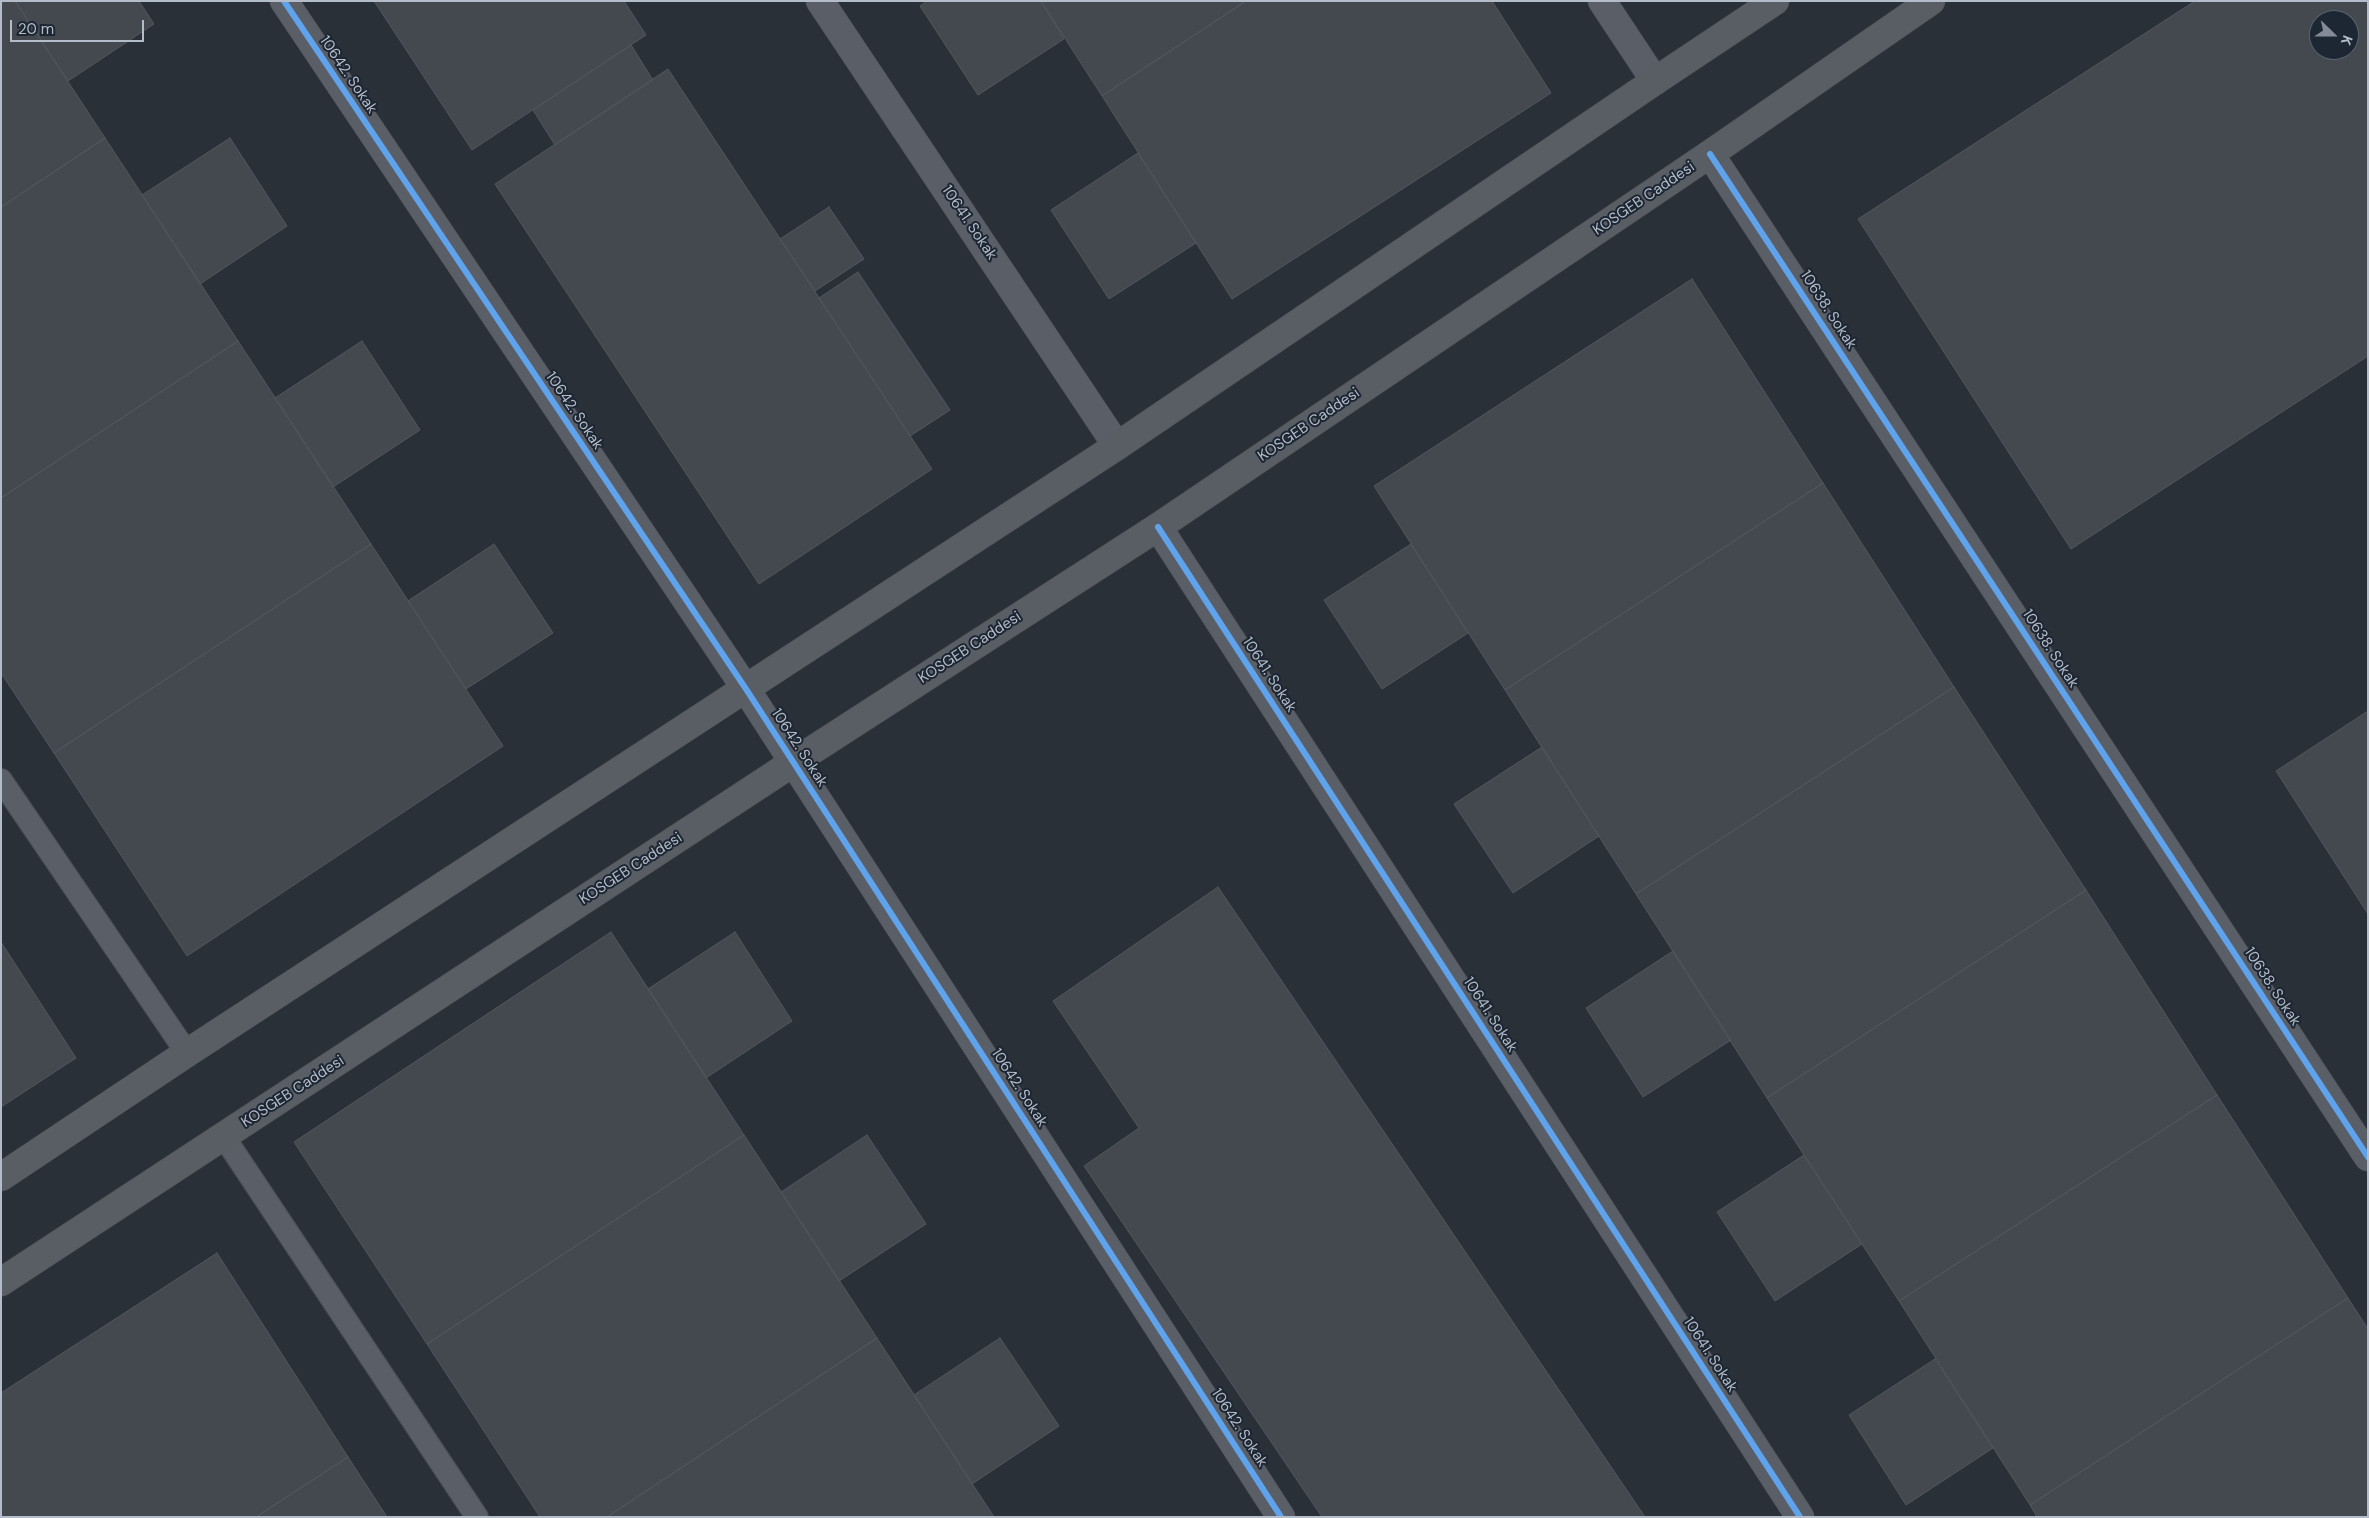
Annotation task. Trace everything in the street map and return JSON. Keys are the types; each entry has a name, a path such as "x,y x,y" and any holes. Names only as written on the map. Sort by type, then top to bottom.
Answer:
{"main road":[{"path":"1,1177 187,1053 1117,446 1654,81 1775,1"},
{"name":"KOSGEB Caddesi","path":"1,1282 794,762 1158,527 1710,154 1931,1"}],"street":[{"name":"10642. Sokak","path":"284,1 746,689 1281,1517"},
{"name":"10641. Sokak","path":"820,1 1117,446"},
{"path":"1602,1 1654,81"},
{"name":"10638. Sokak","path":"1710,154 2368,1157"},
{"name":"10641. Sokak","path":"1158,527 1800,1517"}],"lane":[{"path":"1,780 187,1053"},
{"path":"224,1137 477,1517"}],"building":[{"path":"1,1 15,1 105,138 1,207"},
{"path":"15,1 139,1 154,24 68,81"},
{"path":"374,1 624,1 646,35 472,150"},
{"path":"927,1 1041,1 1064,39 978,95 920,6"},
{"path":"1041,1 1246,1 1102,96"},
{"path":"1246,1 1492,1 1551,93 1232,299 1102,96"},
{"path":"2195,1 2368,1 2368,356 2071,549 1858,219"},
{"path":"631,45 653,80 555,145 533,110"},
{"path":"668,69 932,469 759,584 495,184"},
{"path":"105,138 238,341 1,498 1,207"},
{"path":"230,138 287,226 200,284 142,195"},
{"path":"1138,153 1196,243 1109,299 1051,210"},
{"path":"829,207 864,259 815,291 780,239"},
{"path":"858,272 950,410 910,436 819,298"},
{"path":"1692,279 1823,483 1505,690 1374,486"},
{"path":"238,341 371,544 54,753 1,673 1,498"},
{"path":"362,341 420,430 333,487 275,398"},
{"path":"1823,483 1954,687 1636,894 1505,690"},
{"path":"371,544 503,746 187,956 54,753"},
{"path":"494,544 553,633 466,689 408,601"},
{"path":"1411,544 1468,633 1382,689 1324,600"},
{"path":"1954,687 2086,890 1767,1098 1636,894"},
{"path":"2368,711 2368,914 2276,771"},
{"path":"1542,747 1599,836 1513,893 1454,804"},
{"path":"1218,887 1645,1517 1322,1517 1084,1166 1139,1128 1053,1001"},
{"path":"2086,890 2217,1095 1899,1301 1767,1098"},
{"path":"611,932 744,1135 427,1344 294,1142"},
{"path":"735,932 792,1021 706,1078 648,989"},
{"path":"1,942 76,1058 1,1107"},
{"path":"1673,951 1731,1040 1643,1097 1586,1008"},
{"path":"2217,1095 2348,1298 2030,1505 1899,1301"},
{"path":"744,1135 877,1338 607,1517 540,1517 427,1344"},
{"path":"867,1135 926,1224 839,1281 781,1192"},
{"path":"1804,1155 1862,1244 1775,1301 1717,1212"},
{"path":"217,1253 348,1457 256,1517 1,1517 1,1393"},
{"path":"2348,1298 2368,1329 2368,1517 2037,1517 2030,1505"},
{"path":"877,1338 994,1517 607,1517"},
{"path":"1000,1338 1059,1426 972,1484 914,1395"},
{"path":"1935,1359 1993,1448 1906,1505 1849,1415"},
{"path":"348,1457 387,1517 256,1517"}],"cycle path":[{"path":"284,1 746,689 1281,1517"},
{"path":"1710,154 2368,1157"},
{"path":"1158,527 1800,1517"}]}
